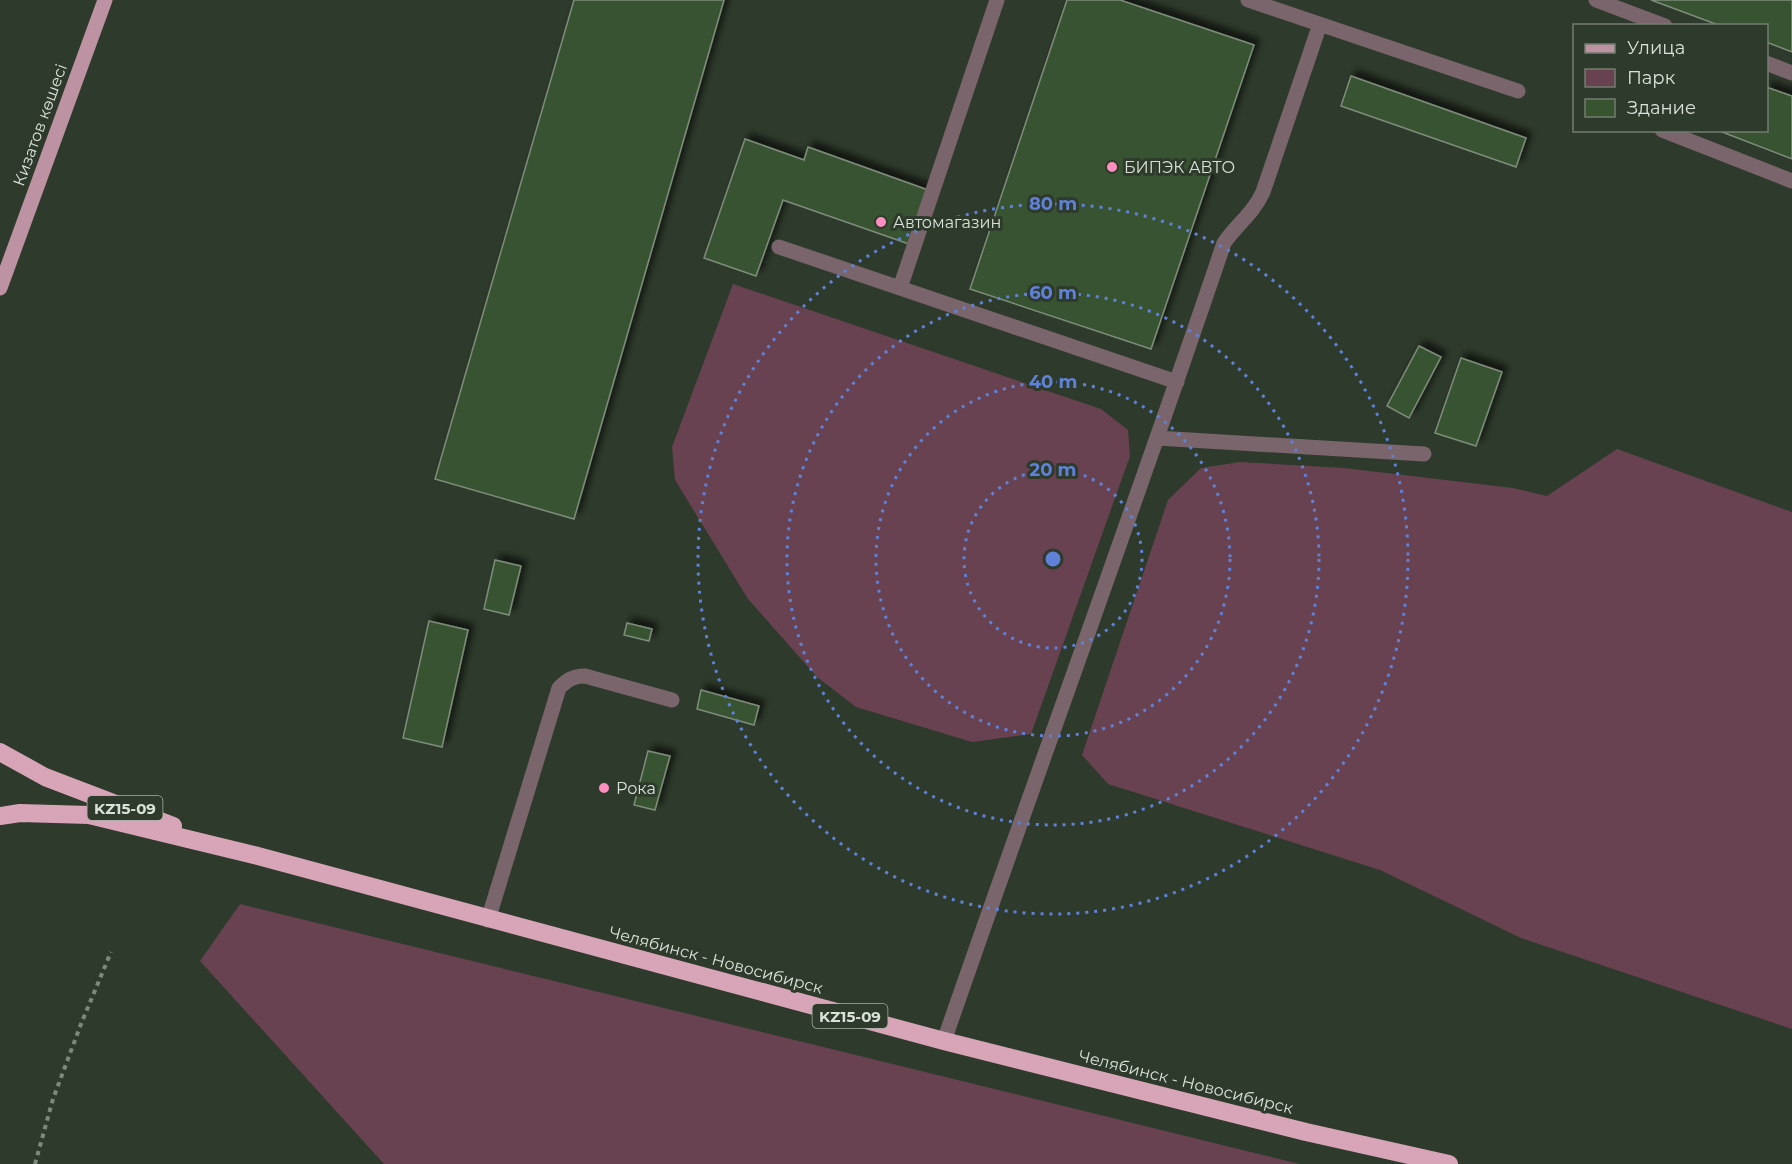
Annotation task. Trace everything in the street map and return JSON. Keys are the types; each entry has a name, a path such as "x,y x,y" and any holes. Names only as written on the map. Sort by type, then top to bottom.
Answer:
{"highway":[{"name":"Челябинск - Новосибирск","path":"0,752 45,777 75,790 254,855"},
{"name":"Челябинск - Новосибирск","path":"0,816 20,813 89,816 254,855 488,920 944,1041 1306,1132 1449,1164"}],"main road":[{"name":"Кизатов көшесі","path":"0,288 105,0"},
{"name":"Кизатов көшесі","path":"0,279 8,262"}],"lane":[{"path":"900,288 997,0"},
{"path":"1248,0 1518,91"},
{"path":"1596,0 1660,24"},
{"path":"944,1041 1224,243 1233,230 1256,208 1320,24"},
{"path":"1768,63 1792,73"},
{"path":"1667,132 1792,181"},
{"path":"779,247 1177,382"},
{"path":"1157,438 1424,454"},
{"path":"488,920 554,698 559,688 575,676 585,676 672,700"}],"path":[{"path":"35,1164 53,1100 111,952"}],"green space":[{"path":"733,284 1101,409 1128,430 1130,456 1031,734 972,742 856,707 817,677 748,599 675,480 672,447"},
{"path":"1617,449 1792,512 1792,1029 1521,938 1380,870 1108,784 1082,755 1168,500 1201,468 1240,462 1344,468 1513,488 1547,496"},
{"path":"240,904 1300,1164 384,1164 200,961"}],"building":[{"path":"574,0 724,0 574,519 435,479"},
{"name":"БИПЭК АВТО","path":"1067,0 1120,0 1254,45 1151,349 970,289"},
{"path":"1651,0 1792,0 1792,52 1768,43 1768,24 1716,24"},
{"path":"1351,76 1526,138 1516,167 1341,106"},
{"path":"1768,88 1792,96 1792,159 1722,132 1768,132"},
{"name":"Автомагазин","path":"745,139 804,160 808,147 928,190 909,244 783,200 756,276 704,258"},
{"path":"1419,346 1441,357 1409,418 1387,406"},
{"path":"1461,358 1502,372 1476,446 1435,433"},
{"path":"495,560 521,566 509,615 484,609"},
{"path":"429,621 468,630 442,747 403,738"},
{"path":"627,623 652,629 649,641 624,635"},
{"path":"701,690 759,706 754,725 697,709"},
{"path":"648,751 670,756 655,810 634,805"}],"place":[{"name":"БИПЭК АВТО","path":"1112,167"},
{"name":"Автомагазин","path":"881,222"},
{"name":"Рока","path":"604,788"}]}
